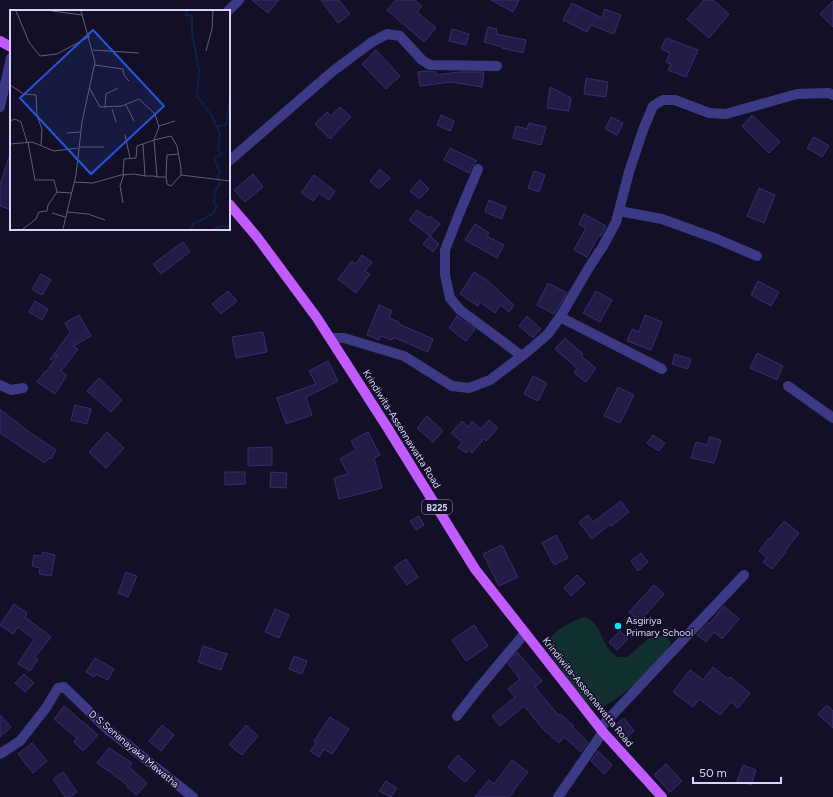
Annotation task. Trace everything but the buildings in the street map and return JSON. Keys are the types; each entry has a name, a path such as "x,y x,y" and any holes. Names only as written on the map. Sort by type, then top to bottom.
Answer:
{"main road":[{"path":"0,41 10,46"},
{"name":"Krindiwita-Assennawatta Road","path":"230,205 262,243 317,318 475,569 601,730 662,797"}],"street":[{"path":"229,10 239,0"},
{"path":"230,160 333,71 372,42 387,34 400,36 422,60 430,65 496,66"},
{"path":"0,107 10,62"},
{"path":"330,338 344,338 404,356 452,386 469,388 490,380 548,334 560,318 603,246 616,222 629,172 653,106 663,100 675,100 709,113 726,114 797,94 829,93 833,95"},
{"path":"478,169 445,250 445,275 450,298 460,310 522,356"},
{"path":"619,211 662,219 717,239 757,256"},
{"path":"560,318 662,369"},
{"path":"0,385 11,390 23,388"},
{"path":"788,386 833,418"},
{"path":"558,797 601,730 744,575"},
{"path":"457,716 526,633"},
{"name":"D S Senanayaka Mawatha","path":"0,754 20,741 46,708 58,688 64,687 106,727 193,797"}],"green space":[{"path":"584,617 597,626 608,648 617,657 627,657 653,635 665,637 671,642 668,650 628,690 599,709 591,706 576,692 545,646 552,635 557,631"}],"place":[{"name":"Asgiriya Primary School","path":"618,626"}]}
